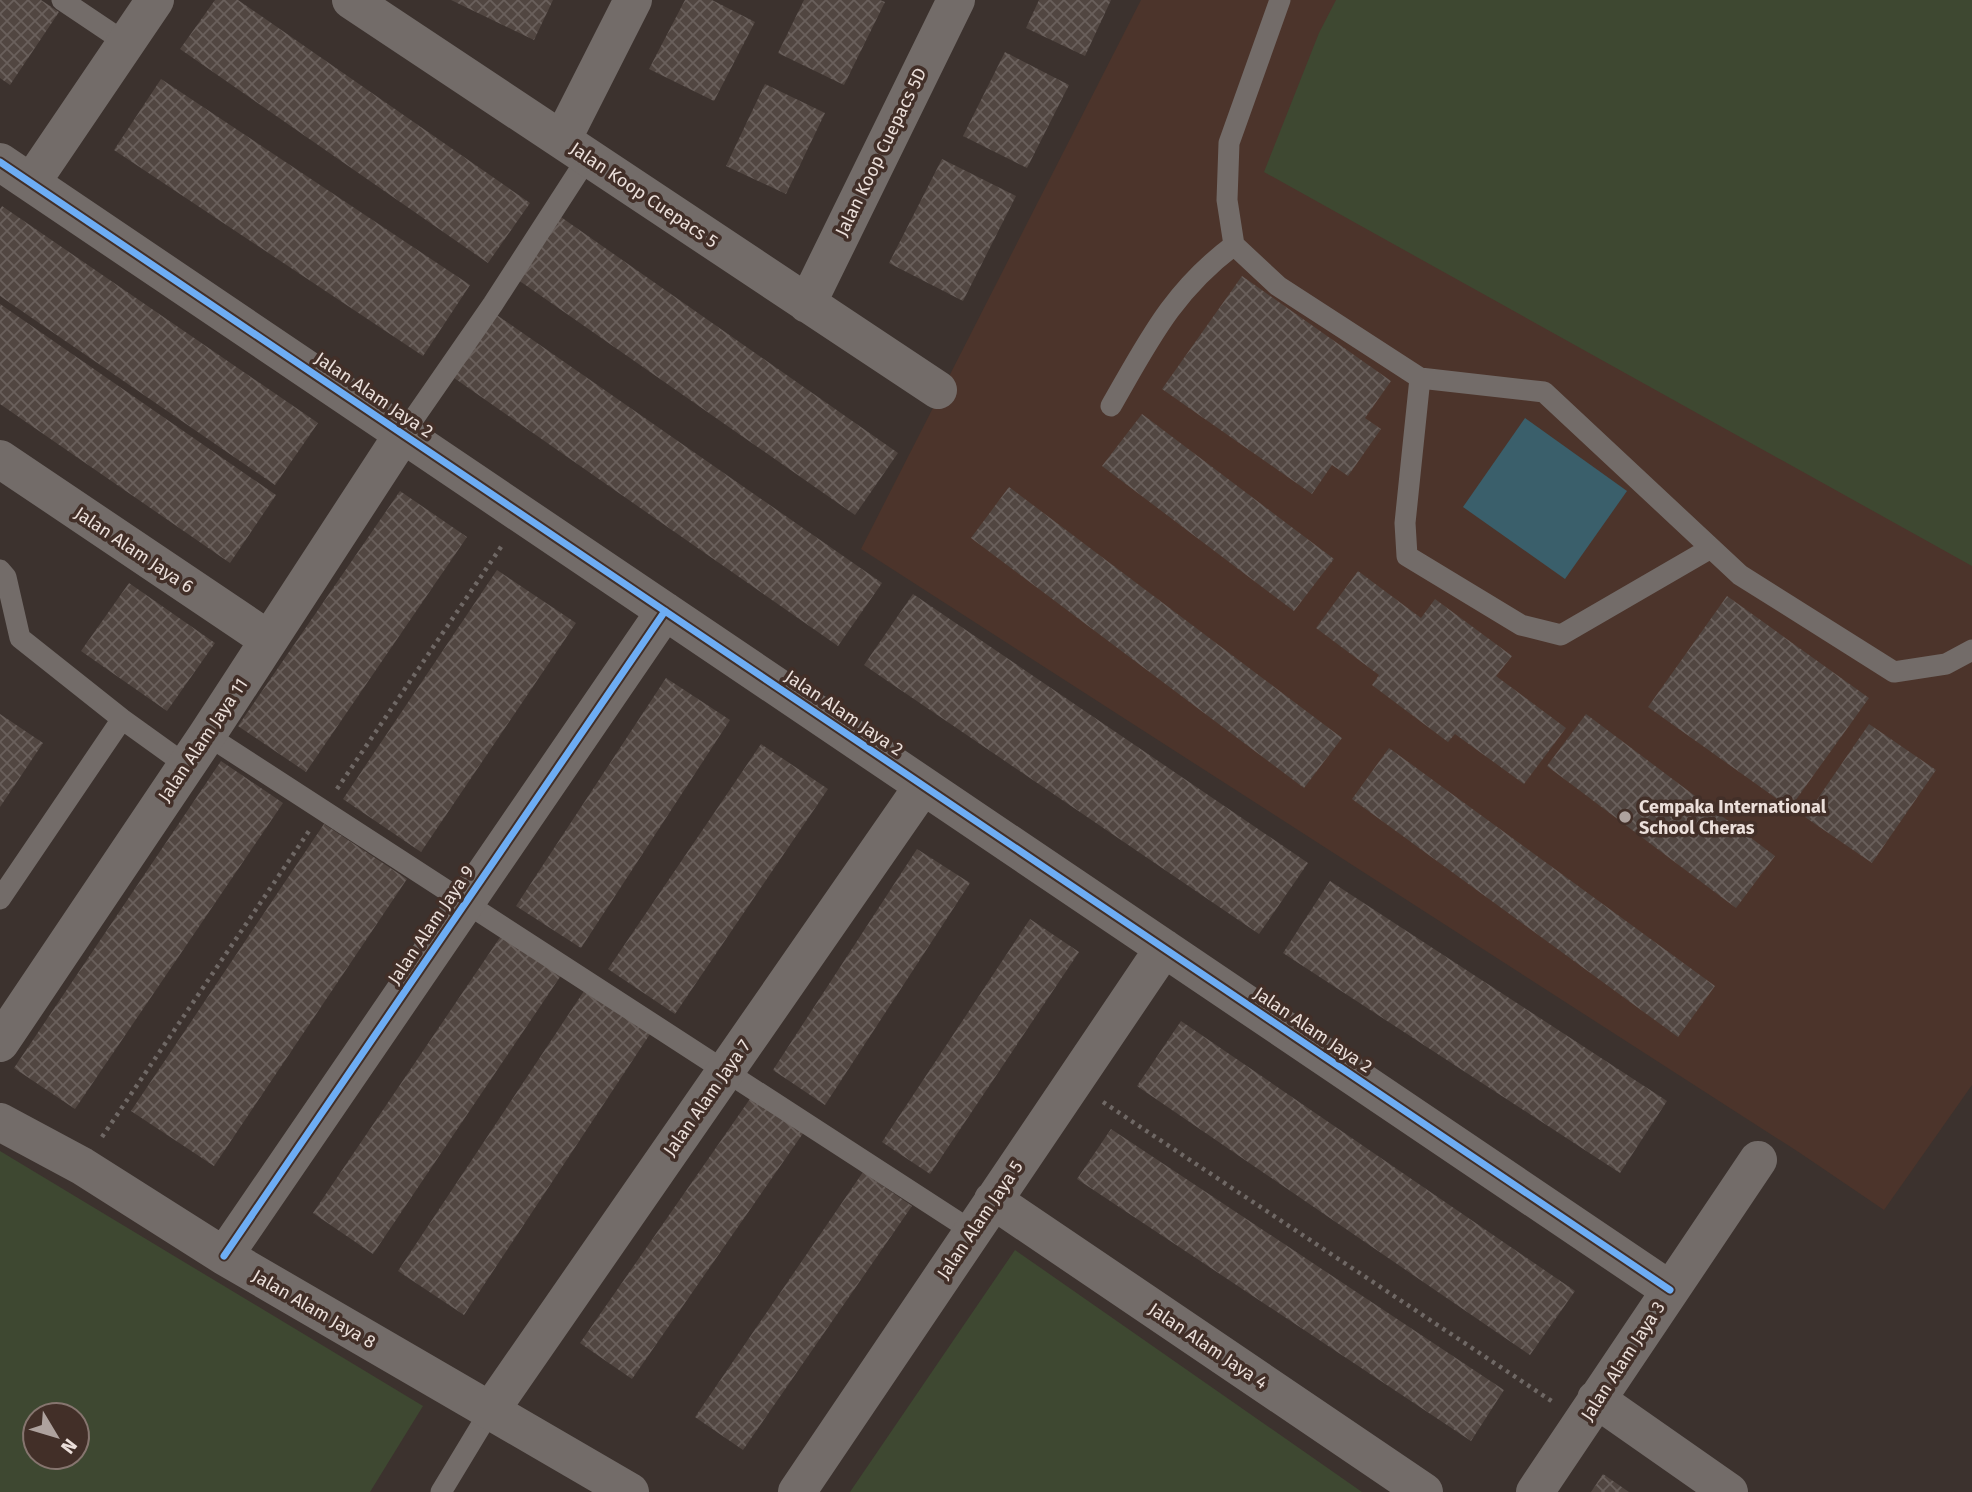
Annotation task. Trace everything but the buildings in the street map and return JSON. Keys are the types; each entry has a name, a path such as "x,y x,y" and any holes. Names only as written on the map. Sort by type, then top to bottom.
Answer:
{"street":[{"path":"11,175 126,43 155,0"},
{"name":"Jalan Koop Cuepacs 5","path":"351,0 938,390"},
{"path":"575,149 633,0"},
{"name":"Jalan Koop Cuepacs 5D","path":"807,304 956,0"},
{"name":"Jalan Alam Jaya 2","path":"11,175 403,434 1670,1290"},
{"name":"Jalan Alam Jaya 11","path":"0,1043 197,750 403,434"},
{"name":"Jalan Alam Jaya 6","path":"0,460 269,640"},
{"name":"Jalan Alam Jaya 9","path":"224,1256 665,611"},
{"name":"Jalan Alam Jaya 7","path":"490,1411 923,786"},
{"name":"Jalan Alam Jaya 5","path":"797,1492 1164,948"},
{"name":"Jalan Alam Jaya 8","path":"0,1122 82,1166 224,1256 630,1492"},
{"name":"Jalan Alam Jaya 3","path":"1535,1492 1758,1160"},
{"name":"Jalan Alam Jaya 4","path":"993,1200 1424,1492"},
{"path":"1589,1410 1728,1492"}],"lane":[{"path":"62,0 126,43"},
{"path":"1280,0 1229,143 1227,200 1234,244 1278,286 1420,378 1544,392 1740,575 1894,672 1945,664 1972,650"},
{"path":"403,434 493,304 575,149"},
{"path":"1111,406 1159,321 1174,301 1206,266 1234,244"},
{"path":"1420,378 1405,523 1407,556 1521,625 1560,635 1711,548"},
{"path":"0,570 6,577 20,638 122,719 197,750 323,810 972,1231"},
{"path":"0,899 122,719"},
{"path":"441,1492 490,1411"}],"path":[{"path":"82,1166 523,515"},
{"path":"1073,1082 1589,1410"}],"shaded area":[{"name":"Cempaka International School Cheras","path":"1141,0 1972,0 1972,1085 1884,1210 1800,1153 861,549"}],"green space":[{"path":"1336,0 1972,0 1972,566 1264,172 1319,33"},
{"path":"0,1151 423,1406 370,1492 0,1492"},
{"path":"1015,1250 1362,1492 850,1492"}],"water":[{"path":"1525,418 1627,491 1565,579 1463,507"}],"cycle path":[{"path":"0,162 1670,1290"},
{"path":"224,1256 665,611"}],"place":[{"name":"Cempaka International School Cheras","path":"1625,817"}]}
